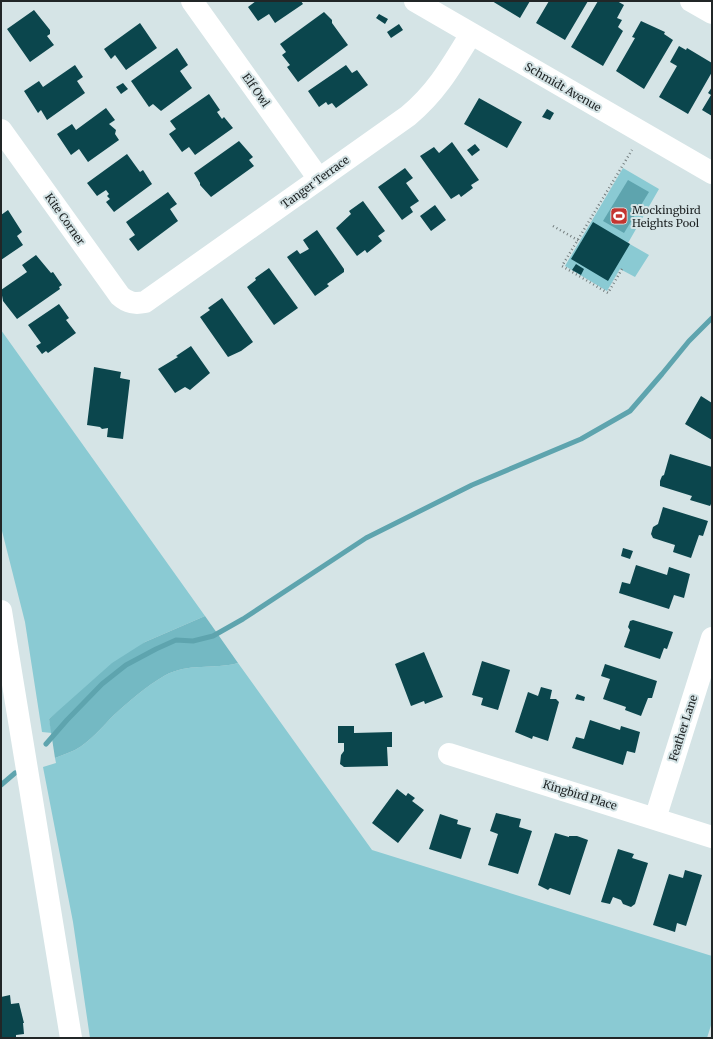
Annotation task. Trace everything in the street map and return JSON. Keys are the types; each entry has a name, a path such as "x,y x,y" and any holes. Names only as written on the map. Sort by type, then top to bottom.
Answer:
{"street":[{"name":"Elf Owl","path":"192,1 319,179"},
{"name":"Schmidt Avenue","path":"415,1 712,173"},
{"path":"691,1 712,13"},
{"name":"Tanger Terrace","path":"134,303 149,301 408,116 424,102 441,83 471,34"},
{"name":"Kite Corner","path":"1,130 120,296 134,303"},
{"path":"1,611 71,1038"},
{"name":"Feather Lane","path":"655,819 712,638"},
{"name":"Kingbird Place","path":"449,754 712,837"}],"path":[{"path":"622,269 608,293 562,266 635,144"},
{"path":"553,226 581,242"}],"shaded area":[{"name":"Mockingbird Heights Pool","path":"623,168 659,189 628,243 649,255 635,277 620,269 607,291 565,266"},
{"path":"628,180 649,192 624,233 603,221"},
{"path":"1,330 205,616 145,642 49,719 52,733 42,732 25,622 1,527"},
{"path":"205,616 238,663 183,669 164,676 126,704 86,743 75,750 55,758 49,719 112,663 145,642"},
{"path":"238,663 372,850 712,956 712,1022 707,1038 90,1038 73,922 43,767 56,763 55,758 75,750 86,743 126,704 164,676 183,669"}],"building":[{"path":"256,1 301,1 303,4 275,23 269,14 258,21 248,7"},
{"path":"492,1 530,1 520,18"},
{"path":"549,1 588,1 565,40 536,23"},
{"path":"598,1 617,1 624,5 617,18 622,20 618,27 623,31 603,66 571,47"},
{"path":"34,10 50,30 50,34 47,36 54,45 30,62 7,29"},
{"path":"324,12 332,20 332,23 348,45 298,82 287,67 290,65 282,55 286,52 280,44"},
{"path":"379,14 388,19 385,24 376,18"},
{"path":"641,21 665,32 664,34 673,40 644,89 616,71 635,38 632,37"},
{"path":"140,23 157,48 126,70 115,55 111,59 104,49"},
{"path":"399,24 403,30 391,38 387,32"},
{"path":"679,46 686,50 687,48 712,63 712,72 688,114 659,97 677,66 670,62"},
{"path":"177,48 188,65 180,71 192,88 161,111 153,104 149,107 131,81"},
{"path":"75,65 83,77 77,81 85,93 47,120 41,110 38,113 24,91 39,81 43,87"},
{"path":"346,65 352,73 357,70 368,85 336,108 332,103 328,105 326,102 319,107 308,91"},
{"path":"123,83 128,89 121,94 116,87"},
{"path":"712,87 712,116 702,110 711,95 708,93"},
{"path":"209,94 220,110 217,112 222,119 224,117 233,128 195,155 189,147 182,152 169,134 176,129 170,121"},
{"path":"479,98 522,122 507,148 464,124"},
{"path":"106,108 115,120 109,124 116,130 115,134 119,140 88,162 79,149 71,155 57,134 72,124 76,130"},
{"path":"547,109 554,113 550,120 542,117"},
{"path":"239,141 253,157 249,160 254,166 211,197 200,185 194,173"},
{"path":"452,142 479,180 471,185 473,188 461,197 459,194 451,199 420,156 434,147 439,153"},
{"path":"475,144 480,150 472,156 467,150"},
{"path":"127,154 140,172 143,170 152,184 114,212 106,202 110,199 107,196 109,194 106,190 97,196 87,183"},
{"path":"405,168 413,178 406,183 419,201 410,207 413,212 402,220 378,187"},
{"path":"168,192 177,204 170,209 178,221 138,251 129,239 135,235 126,222"},
{"path":"363,201 385,231 378,236 382,241 367,253 365,250 357,256 336,228 351,214 349,211"},
{"path":"435,205 446,220 431,231 420,216"},
{"path":"8,210 22,232 17,236 23,245 1,260 1,215"},
{"path":"593,222 630,244 608,281 571,259"},
{"path":"317,230 344,269 344,272 327,284 329,286 315,296 287,257 297,250 300,254 309,249 303,240"},
{"path":"36,255 51,273 53,272 62,285 59,287 60,289 17,319 3,301 1,290 27,272 22,265"},
{"path":"576,264 584,269 581,275 572,270"},
{"path":"269,268 298,308 274,325 247,287 256,280 255,278"},
{"path":"222,298 253,342 241,351 228,357 200,317 210,310 208,308"},
{"path":"59,304 69,318 66,320 76,333 48,353 46,351 42,354 36,346 41,343 28,325"},
{"path":"191,346 210,373 190,390 185,387 175,393 158,369 178,357 176,356"},
{"path":"94,367 121,372 120,378 130,380 123,439 107,437 108,428 102,429 100,427 87,425"},
{"path":"701,396 712,403 712,440 685,424"},
{"path":"670,454 712,467 712,502 710,506 690,500 692,496 660,486 660,481 664,475"},
{"path":"663,507 708,521 703,536 699,535 691,558 673,552 675,545 653,538 651,534 653,527 658,524"},
{"path":"623,548 633,551 630,559 621,556"},
{"path":"636,565 667,575 669,567 690,574 684,598 674,595 669,609 619,593 622,582 630,584"},
{"path":"633,620 673,632 667,649 664,648 660,659 624,647 630,630 628,627 630,621"},
{"path":"424,652 443,697 425,704 424,701 411,706 395,664"},
{"path":"482,661 510,670 498,710 481,705 483,698 472,695"},
{"path":"605,664 657,681 652,698 648,698 641,716 625,710 626,707 603,699 610,679 601,676"},
{"path":"541,687 552,690 550,699 556,699 559,702 548,741 533,736 532,739 515,732 528,692 538,696"},
{"path":"577,694 585,697 584,701 575,699"},
{"path":"590,720 620,730 621,726 640,732 635,753 627,751 623,765 572,748 576,737 584,739"},
{"path":"338,726 354,726 354,733 392,732 392,747 387,747 388,766 344,767 340,764 341,755 344,751 344,743 338,743"},
{"path":"397,789 406,796 408,793 415,798 412,801 424,810 398,843 372,823"},
{"path":"496,813 521,819 519,827 532,831 518,874 488,865 498,834 490,831"},
{"path":"440,814 458,820 457,824 471,828 461,859 429,849"},
{"path":"555,833 569,837 577,836 588,840 570,895 550,888 548,890 538,885"},
{"path":"618,849 634,854 632,858 648,863 635,904 631,907 623,904 621,900 613,897 610,904 601,902"},
{"path":"685,870 702,875 686,926 677,923 675,932 653,925 669,874 683,878"},
{"path":"10,995 11,1004 19,1003 24,1023 24,1034 16,1035 16,1037 1,1038 1,997"}],"waterway":[{"path":"46,744 102,684 126,665 176,640 193,641 213,636 243,619 366,538 472,485 581,439 630,411 689,341 712,318"},
{"path":"1,785 15,773"}],"place":[{"name":"Mockingbird Heights Pool","path":"619,216"}]}
